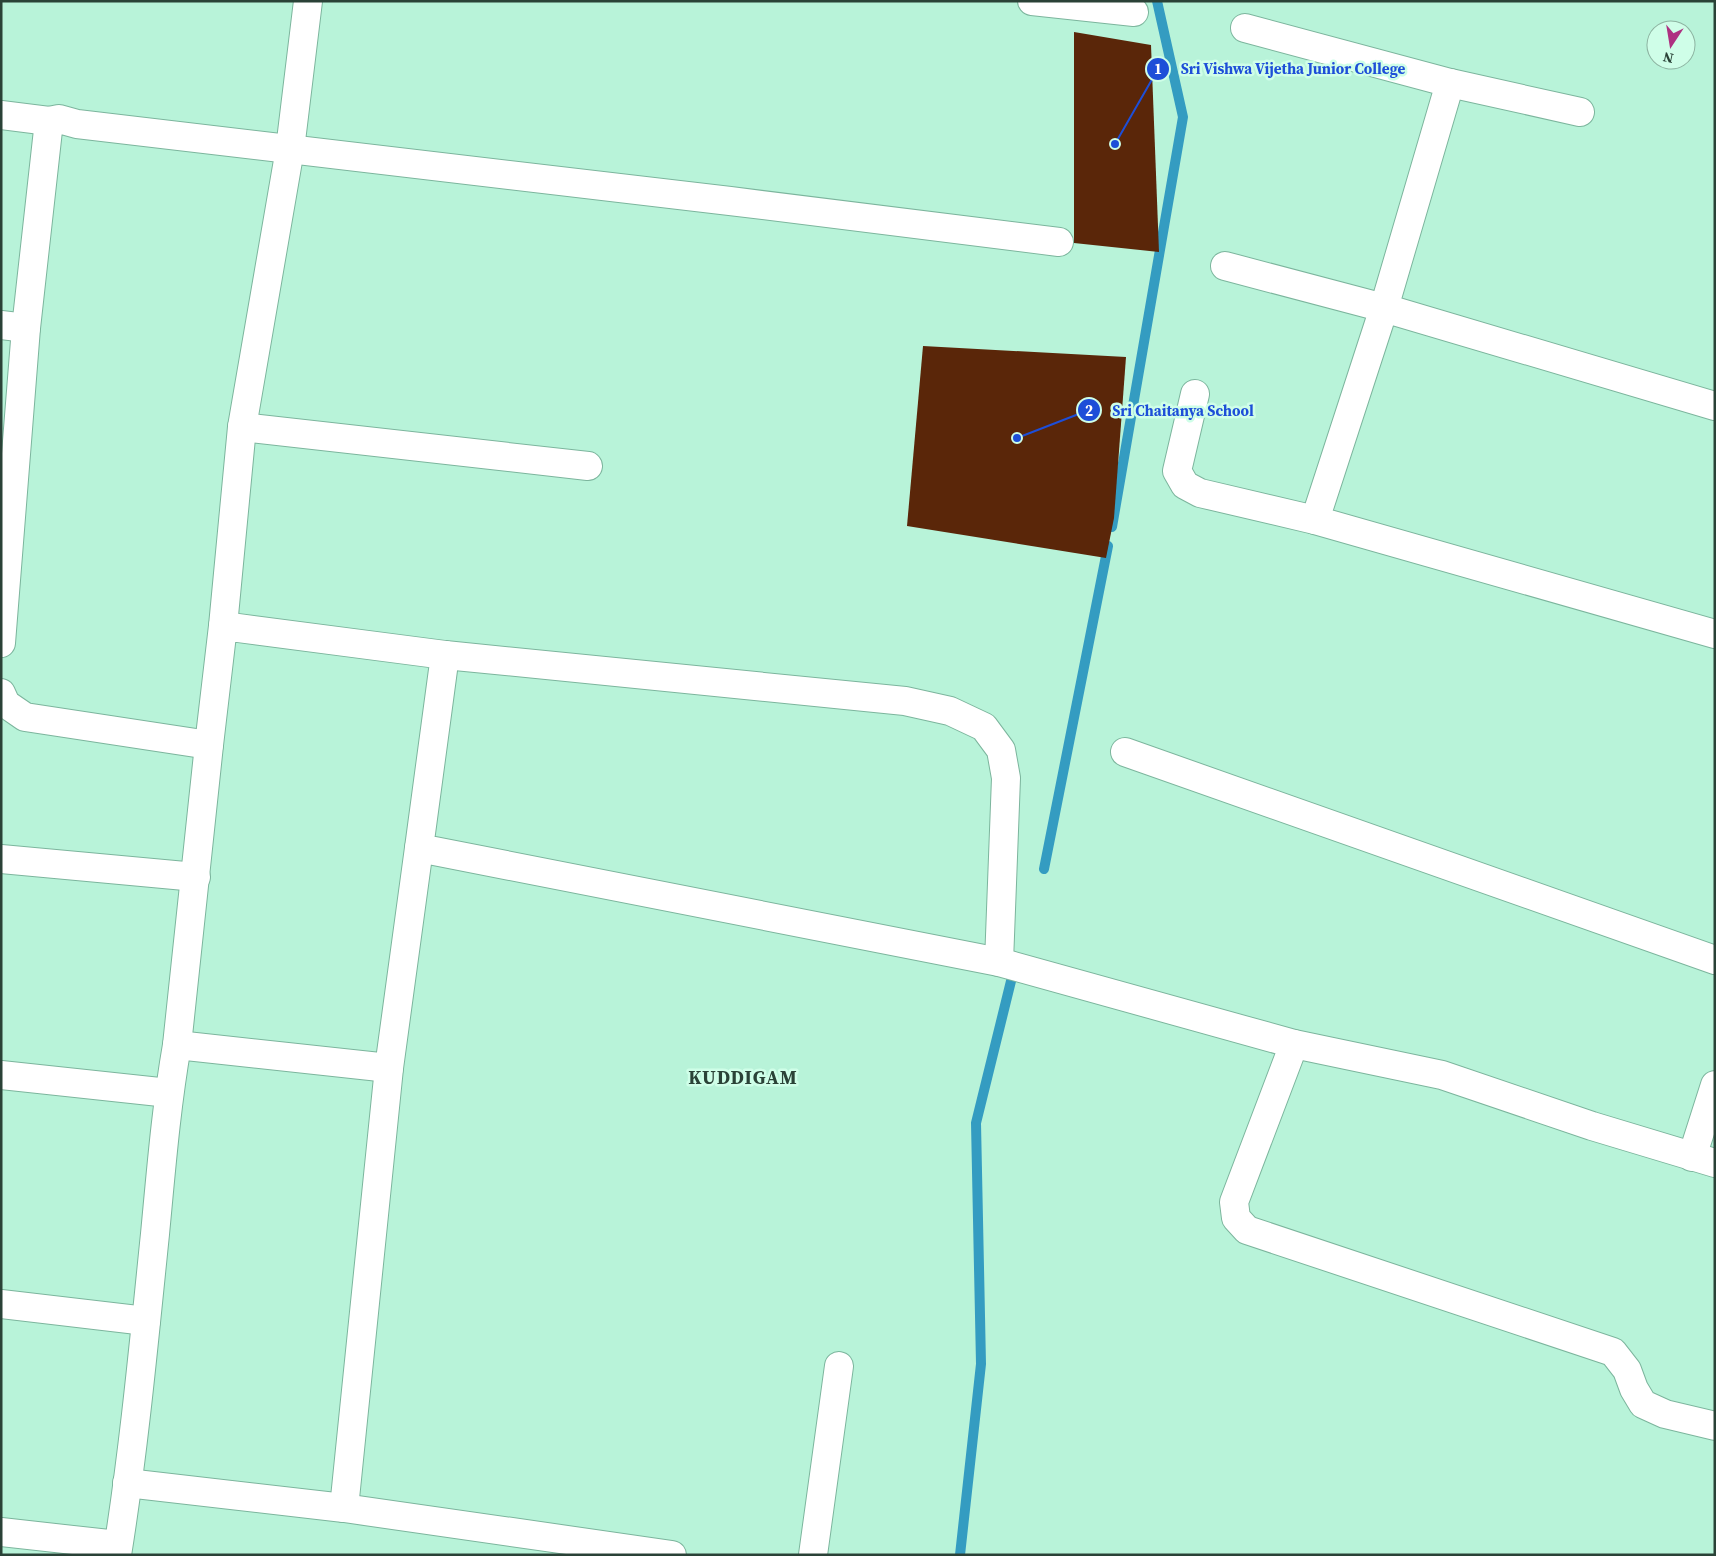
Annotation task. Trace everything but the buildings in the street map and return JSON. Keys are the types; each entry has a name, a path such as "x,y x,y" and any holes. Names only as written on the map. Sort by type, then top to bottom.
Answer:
{"street":[{"path":"1,1532 117,1550 127,1483 146,1321 169,1094 177,1046 196,877 242,427 290,150 308,1"},
{"path":"1032,1 1134,12"},
{"path":"1245,28 1450,83 1580,112"},
{"path":"1314,520 1384,308 1450,83"},
{"path":"1,115 49,121 59,118 77,124 1059,242"},
{"path":"1,643 14,326 49,121"},
{"path":"1225,266 1384,308 1715,406"},
{"path":"1195,394 1177,471 1185,485 1200,493 1314,520 1715,634"},
{"path":"242,427 588,466"},
{"path":"223,626 445,655 905,701 950,711 984,727 1001,750 1006,778 999,962"},
{"path":"344,1508 389,1068 445,655"},
{"path":"1,693 6,704 25,717 209,745"},
{"path":"1125,752 1715,960"},
{"path":"418,848 999,962 1294,1044 1442,1075 1592,1126 1703,1160 1715,1085"},
{"path":"1,859 196,877"},
{"path":"1294,1044 1234,1202 1236,1218 1246,1230 1613,1352 1627,1370 1634,1389 1643,1404 1665,1414 1715,1426"},
{"path":"177,1046 389,1068"},
{"path":"1,1075 169,1094"},
{"path":"1,1304 146,1321"},
{"path":"813,1555 839,1366"},
{"path":"127,1483 344,1508 672,1555"}],"waterway":[{"path":"1112,527 1183,117 1157,1"},
{"path":"1044,869 1108,546"},
{"path":"960,1555 981,1364 976,1123 1012,977"}],"place":[{"name":"Sri Vishwa Vijetha Junior College","path":"1115,144"},
{"name":"Sri Chaitanya School","path":"1017,438"}],"district":[{"name":"KUDDIGAM","path":"743,1077"}]}
